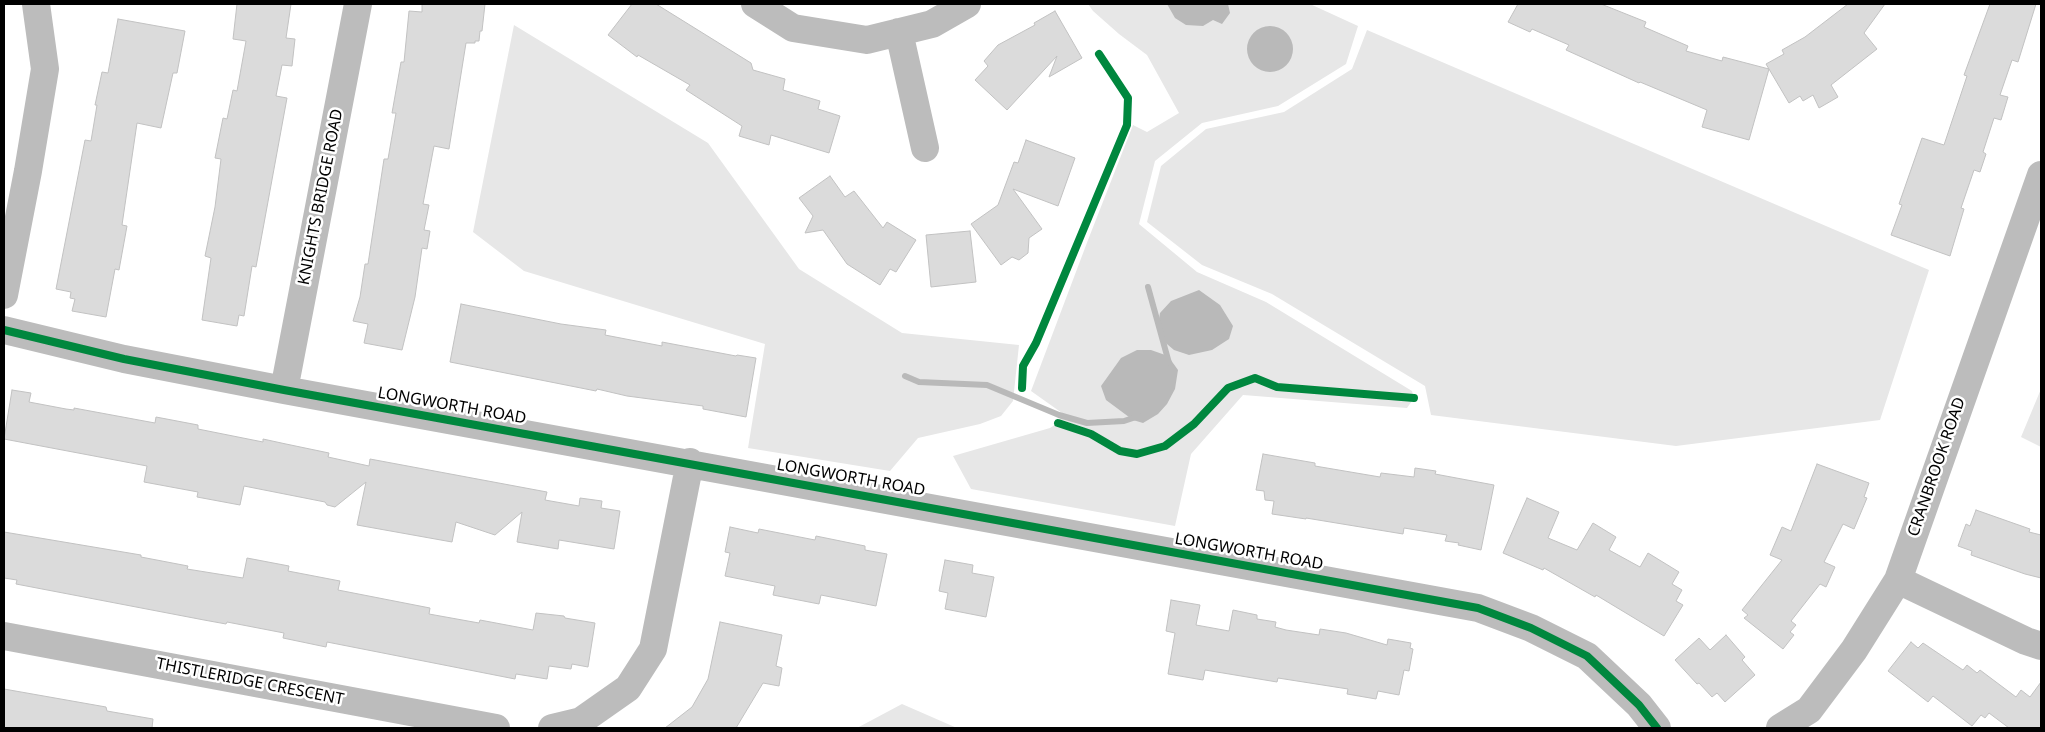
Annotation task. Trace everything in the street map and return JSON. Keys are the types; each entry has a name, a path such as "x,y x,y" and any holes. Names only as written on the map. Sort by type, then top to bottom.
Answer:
{"street":[{"path":"4,295 46,69 36,4"},
{"name":"KNIGHTS BRIDGE ROAD","path":"284,390 358,4"},
{"path":"755,4 793,28 867,40 932,24 967,4"},
{"path":"899,32 925,148"},
{"name":"CRANBROOK ROAD","path":"1780,728 1809,710 1854,650 1898,580 2041,174"},
{"name":"LONGWORTH ROAD","path":"4,330 124,359 284,390 690,462 1478,608 1531,628 1587,656 1638,705 1657,728"},
{"path":"552,728 581,721 628,688 653,649 690,462"},
{"path":"1898,580 2026,641 2041,646"},
{"name":"THISTLERIDGE CRESCENT","path":"4,636 496,728"}],"shaded area":[{"path":"1088,4 1310,4 1358,26 1346,64 1278,106 1202,123 1155,161 1139,224 1197,272 1266,302 1412,391 1414,398 1407,408 1243,395 1191,454 1175,526 971,489 953,456 1050,428 1058,423 1062,413 1031,391 1088,240 1133,125 1147,132 1179,113 1147,55 1119,34 1093,11"},
{"path":"1167,4 1228,4 1230,13 1222,24 1213,20 1203,26 1186,25 1175,18"},
{"path":"514,25 708,143 799,269 902,333 1019,345 1013,401 1001,416 980,424 918,438 890,471 748,448 765,344 524,271 473,232"},
{"path":"1275,26 1287,32 1292,40 1292,58 1287,66 1279,71 1265,72 1253,66 1248,58 1247,44 1253,32 1261,27"},
{"path":"1367,30 1929,270 1880,420 1676,446 1431,415 1425,386 1272,294 1202,265 1147,222 1161,166 1206,129 1284,112 1352,69"},
{"path":"1199,290 1220,305 1233,326 1229,339 1212,350 1189,355 1174,350 1161,339 1158,326 1160,313 1171,301"},
{"path":"1137,350 1151,350 1168,356 1178,370 1175,389 1167,404 1158,414 1143,423 1133,420 1106,400 1101,386 1121,358"},
{"path":"2041,389 2041,447 2021,437"},
{"path":"902,704 957,728 857,728"}],"building":[{"path":"237,4 291,4 286,38 295,39 292,66 282,65 276,96 287,98 256,267 252,266 244,316 239,315 237,326 202,320 211,258 205,256 215,207 221,159 215,158 223,118 227,119 233,90 237,91 246,41 233,39"},
{"path":"422,4 485,4 479,41 466,43 449,149 434,146 423,204 429,205 424,230 430,231 427,249 422,248 415,297 402,350 364,343 368,324 353,321 360,297 365,264 368,264 384,159 388,159 396,113 392,113 401,62 404,62 409,11 422,12"},
{"path":"632,4 656,4 751,63 753,70 785,79 783,90 820,101 818,109 840,116 829,153 771,135 769,145 739,136 742,126 686,90 690,85 638,55 637,57 608,35"},
{"path":"1518,4 1601,4 1646,22 1644,27 1688,46 1686,51 1722,61 1723,57 1769,69 1749,140 1702,127 1707,110 1639,83 1566,50 1569,45 1532,29 1530,32 1508,22"},
{"path":"1848,4 1885,4 1864,33 1877,49 1831,85 1838,97 1819,108 1813,95 1803,101 1800,96 1789,103 1766,64 1784,54 1782,50 1805,37"},
{"path":"1990,4 2036,4 2018,62 2012,60 2000,95 2008,97 2001,120 1994,118 1983,152 1986,154 1980,172 1974,170 1961,208 1964,209 1950,256 1891,235 1902,205 1899,204 1922,138 1944,145 1967,76 1964,75"},
{"path":"1055,11 1082,58 1049,77 1057,56 1007,110 975,80 988,66 984,61 998,45 1035,25 1034,23"},
{"path":"118,19 185,31 177,73 173,73 161,128 137,123 122,225 127,226 119,270 115,269 106,317 72,311 75,299 70,298 71,292 56,289 85,140 91,141 97,105 95,105 102,72 108,73"},
{"path":"1026,140 1075,158 1058,206 1013,189 1042,229 1029,238 1028,253 1019,260 1012,257 1001,265 971,224 998,205 1014,162 1018,163"},
{"path":"830,176 845,197 854,191 883,228 887,222 916,240 896,272 890,269 880,285 847,264 823,230 805,233 813,216 799,198"},
{"path":"970,231 976,282 931,287 926,235"},
{"path":"461,304 561,324 606,330 605,335 662,346 662,342 756,358 746,417 703,409 703,406 627,396 597,389 596,391 450,362"},
{"path":"12,390 31,393 29,402 155,423 156,417 198,425 198,429 263,442 263,439 329,453 328,457 369,466 370,459 547,492 545,500 579,506 580,498 602,501 601,508 620,511 614,549 559,540 558,549 517,542 522,512 495,535 456,522 452,542 357,525 366,482 335,507 327,505 325,502 244,486 240,505 197,497 198,492 144,482 147,466 4,439"},
{"path":"1263,454 1315,463 1315,466 1380,477 1381,473 1414,477 1415,468 1436,471 1435,474 1494,485 1481,550 1445,541 1447,535 1404,528 1403,534 1272,514 1274,501 1265,500 1264,491 1256,490"},
{"path":"1817,464 1869,483 1864,497 1867,498 1854,529 1843,524 1824,562 1835,567 1826,587 1820,584 1791,621 1796,625 1790,632 1794,635 1783,649 1744,618 1748,615 1742,610 1782,560 1770,555 1782,527 1791,531"},
{"path":"1527,498 1559,512 1548,538 1577,550 1593,523 1616,537 1609,550 1640,567 1648,553 1679,572 1672,584 1682,590 1676,601 1683,605 1664,636 1596,595 1595,597 1544,568 1543,570 1503,553"},
{"path":"1976,510 2030,529 2029,532 2041,535 2041,578 1971,555 1972,551 1958,546 1966,524 1970,526"},
{"path":"730,527 758,533 759,529 815,540 816,536 865,546 865,550 887,554 876,606 821,595 819,604 773,595 775,586 725,576 730,553 725,552"},
{"path":"4,532 141,555 141,557 188,566 187,569 243,578 247,558 289,566 288,571 340,581 338,590 430,608 429,614 479,623 480,620 533,630 536,613 564,616 565,618 595,623 588,667 572,664 571,669 549,666 547,679 516,674 515,679 327,642 326,647 283,638 284,633 227,622 226,624 204,620 16,584 17,580 4,578"},
{"path":"945,560 973,565 972,573 994,577 986,617 945,609 948,593 939,591"},
{"path":"1171,600 1200,605 1196,625 1229,631 1233,610 1257,615 1257,619 1276,622 1275,627 1286,630 1319,635 1320,629 1346,633 1387,645 1388,639 1411,643 1410,648 1413,649 1409,671 1404,670 1399,695 1378,691 1376,699 1347,694 1348,689 1278,678 1277,682 1205,670 1203,680 1168,674 1175,633 1166,631"},
{"path":"720,622 782,635 776,666 782,668 779,686 763,683 736,728 665,728 692,707 708,679"},
{"path":"1726,635 1745,657 1742,660 1755,675 1725,702 1717,693 1712,697 1675,660 1699,638 1710,650"},
{"path":"1911,642 1918,648 1923,643 1963,670 1967,665 1977,673 1980,670 2016,697 2021,690 2030,697 2041,682 2041,728 2009,728 1989,713 1985,718 1981,715 1972,726 1933,696 1928,702 1888,671"},
{"path":"4,689 106,707 107,711 153,719 152,728 4,728"}],"waterway":[{"path":"1148,287 1169,363"},
{"path":"905,376 919,382 987,385 1059,415 1087,423 1124,421 1139,416"}],"cycle path":[{"path":"1022,388 1023,366 1036,343 1127,125 1128,98 1099,54"},
{"path":"4,330 124,359 284,390 1478,608 1531,628 1587,656 1639,705 1657,728"},
{"path":"1058,423 1091,434 1120,451 1137,454 1165,446 1194,424 1228,388 1255,378 1277,387 1414,398"}]}
